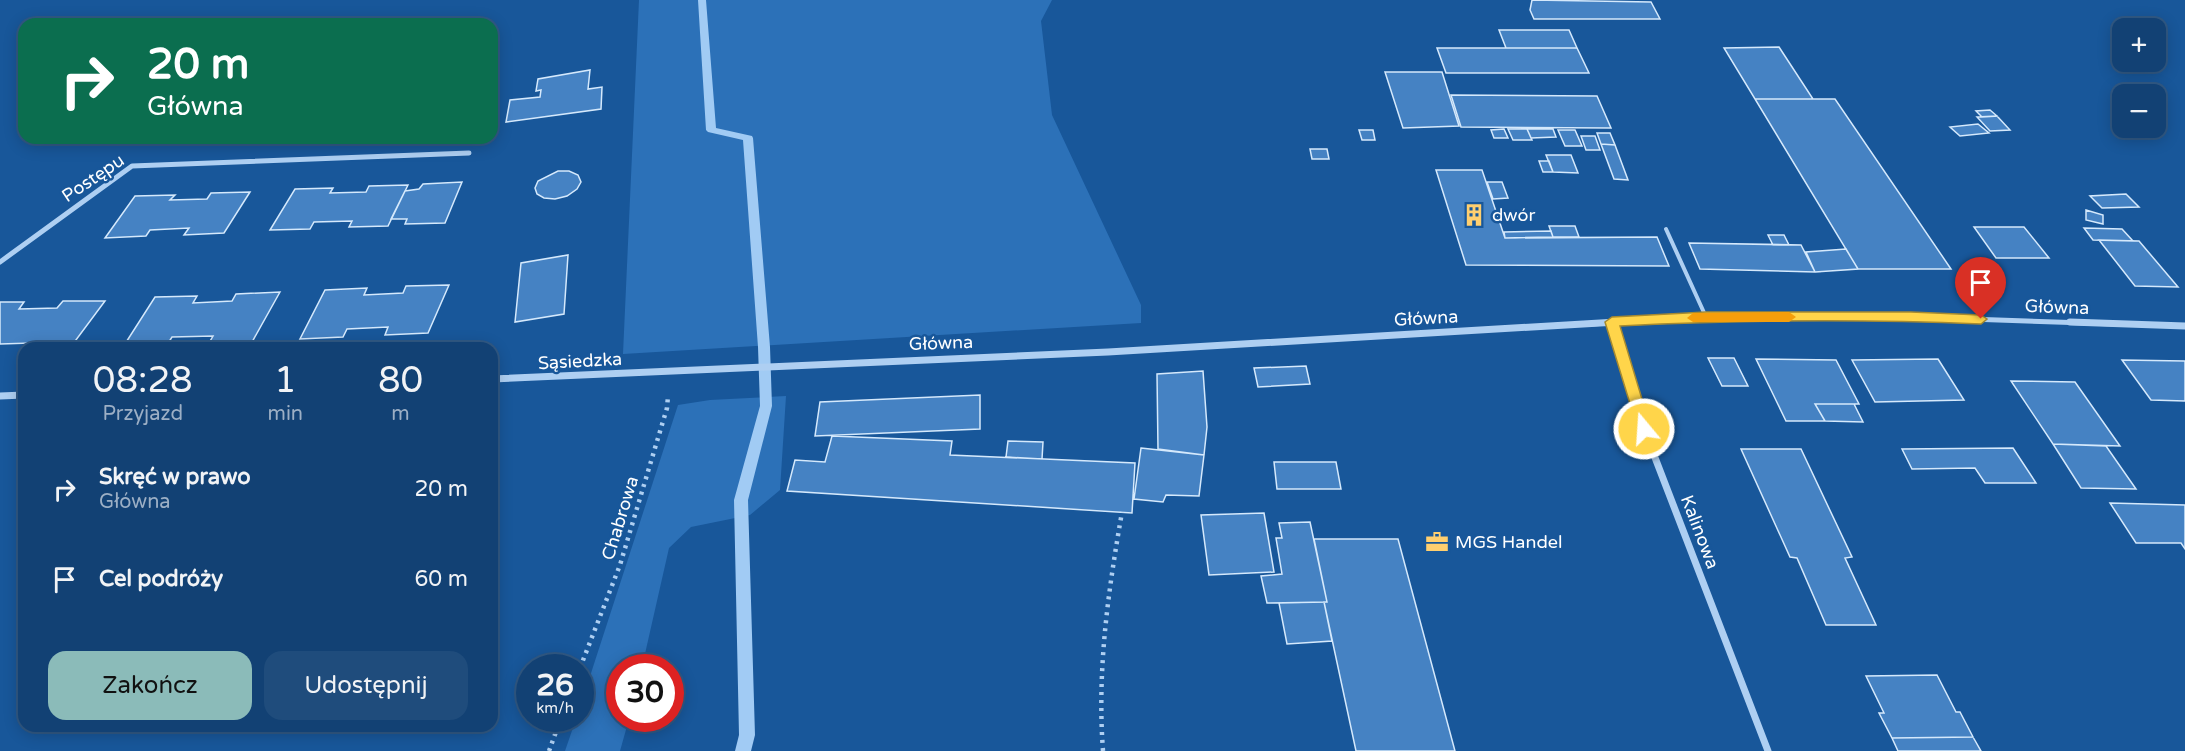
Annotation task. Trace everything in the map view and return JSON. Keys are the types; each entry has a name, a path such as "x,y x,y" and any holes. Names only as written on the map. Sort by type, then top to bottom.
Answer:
{"street":[{"name":"Postępu","path":"0,262 132,166 469,153"},
{"name":"Główna","path":"670,371 1108,352 1706,317 1911,317 2185,326"},
{"name":"Kalinowa","path":"1612,322 1644,429 1768,751"},
{"name":"Sąsiedzka","path":"498,379 670,371"},
{"path":"0,396 18,395"}],"lane":[{"path":"1666,229 1706,317"}],"path":[{"name":"Chabrowa","path":"585,654 626,543 667,408 670,371"},
{"path":"1103,751 1101,685 1104,619 1122,512"},
{"path":"549,751 556,732"}],"shaded area":[{"path":"639,0 1052,0 1041,21 1052,115 1141,305 1141,323 623,354"},
{"path":"786,396 780,490 750,515 691,527 669,548 645,654 606,654 606,732 625,732 620,751 565,751 572,732 594,732 594,664 678,405 710,400"}],"building":[{"path":"1532,0 1651,2 1660,19 1534,19 1530,10"},
{"path":"1499,30 1569,30 1577,48 1506,48"},
{"path":"1779,47 1813,99 1755,99 1724,48"},
{"path":"1437,48 1577,48 1589,73 1446,73"},
{"path":"590,70 588,89 602,87 601,109 506,122 510,100 540,97 541,90 536,91 538,79"},
{"path":"1385,72 1442,72 1459,126 1403,128"},
{"path":"1451,95 1597,96 1611,128 1461,127"},
{"path":"1755,99 1835,99 1951,269 1858,269"},
{"path":"1990,110 1997,116 1982,117 1976,111"},
{"path":"1997,116 2010,130 1990,131 1977,117"},
{"path":"1978,124 1989,133 1960,136 1950,127"},
{"path":"1504,129 1508,138 1494,138 1491,130"},
{"path":"1508,129 1527,129 1532,140 1513,140"},
{"path":"1527,129 1553,129 1556,137 1531,138"},
{"path":"1359,130 1373,130 1375,140 1362,140"},
{"path":"1558,130 1575,130 1582,146 1565,146"},
{"path":"1597,133 1610,133 1615,145 1601,144"},
{"path":"1581,136 1595,136 1600,150 1586,150"},
{"path":"1601,144 1615,145 1628,180 1614,179"},
{"path":"1310,149 1327,149 1329,159 1312,159"},
{"path":"1546,155 1571,155 1578,173 1553,172"},
{"path":"1539,161 1549,161 1553,172 1543,172"},
{"name":"dwór","path":"1436,170 1482,170 1505,238 1657,237 1669,266 1466,265"},
{"path":"558,171 569,171 578,175 581,182 577,189 567,196 555,199 544,198 537,194 535,188 538,181"},
{"path":"462,182 445,223 405,224 407,219 391,219 405,191 419,189 423,184"},
{"path":"1487,182 1502,182 1508,198 1493,199"},
{"path":"408,185 388,226 349,227 352,221 314,222 310,229 270,230 295,189 333,188 330,193 366,192 369,186"},
{"path":"250,192 224,233 184,235 189,228 150,230 146,236 105,238 135,196 175,195 170,200 207,199 211,193"},
{"path":"2126,194 2139,207 2102,208 2090,196"},
{"path":"2086,210 2103,215 2103,224 2086,220"},
{"path":"1549,226 1575,226 1579,237 1553,237"},
{"path":"1974,227 2024,227 2049,258 1996,258"},
{"path":"2084,228 2122,229 2133,241 2093,240"},
{"path":"1551,231 1553,237 1505,238 1504,232"},
{"path":"1768,235 1784,235 1789,245 1773,245"},
{"path":"2099,240 2139,241 2178,287 2135,286"},
{"path":"1689,243 1801,245 1815,272 1700,269"},
{"path":"1846,249 1858,269 1815,272 1806,252"},
{"path":"568,255 564,314 515,322 521,263"},
{"path":"449,285 428,333 385,335 388,327 347,329 343,337 300,339 325,290 367,288 364,295 403,293 406,286"},
{"path":"280,292 252,342 210,342 213,336 172,337 169,342 126,342 155,297 197,296 193,303 232,301 236,294"},
{"path":"63,301 105,301 74,342 0,344 0,302 24,302 19,309 57,308"},
{"path":"1708,358 1734,358 1748,386 1722,386"},
{"path":"1756,359 1836,360 1859,404 1815,404 1825,421 1786,421"},
{"path":"1938,359 1964,400 1875,402 1852,360"},
{"path":"2122,360 2185,361 2185,401 2151,400"},
{"path":"1306,366 1310,384 1258,387 1254,368"},
{"path":"1203,371 1207,427 1204,455 1158,449 1157,374"},
{"path":"2011,381 2075,382 2120,446 2053,444"},
{"path":"980,395 980,429 815,436 820,402"},
{"path":"1815,404 1854,404 1863,422 1825,421"},
{"path":"832,436 952,441 950,455 1135,463 1132,513 787,491 795,460 825,462"},
{"path":"1008,441 1043,442 1042,459 1006,457"},
{"path":"2053,444 2106,446 2136,489 2081,488"},
{"path":"1141,448 1204,455 1199,496 1166,495 1163,502 1134,499"},
{"path":"2013,448 2036,483 1985,483 1975,468 1912,469 1902,449"},
{"path":"1741,449 1801,449 1852,557 1845,558 1876,625 1826,625 1797,558 1790,557"},
{"path":"1274,462 1336,462 1341,489 1277,489"},
{"path":"2110,503 2185,505 2185,549 2181,543 2136,543"},
{"path":"1264,513 1274,572 1209,575 1201,515"},
{"path":"1310,522 1327,602 1267,603 1261,576 1282,574 1276,538 1282,538 1279,523"},
{"path":"1314,539 1398,539 1455,751 1356,751 1324,602 1327,602"},
{"path":"1324,602 1332,641 1287,644 1279,603"},
{"path":"1937,675 1956,712 1960,712 1973,737 1892,738 1879,713 1884,713 1866,676"},
{"path":"1973,737 1981,751 1898,751 1892,738"}],"waterway":[{"path":"702,0 711,130 748,138 764,347 766,406 741,500 747,735 743,751"}],"slow traffic":[{"path":"1693,318 1789,317"}],"place":[{"name":"dwór","path":"1474,215"},
{"name":"MGS Handel","path":"1437,542"}],"route":[{"path":"1644,429 1612,322 1706,317 1981,319"}]}
